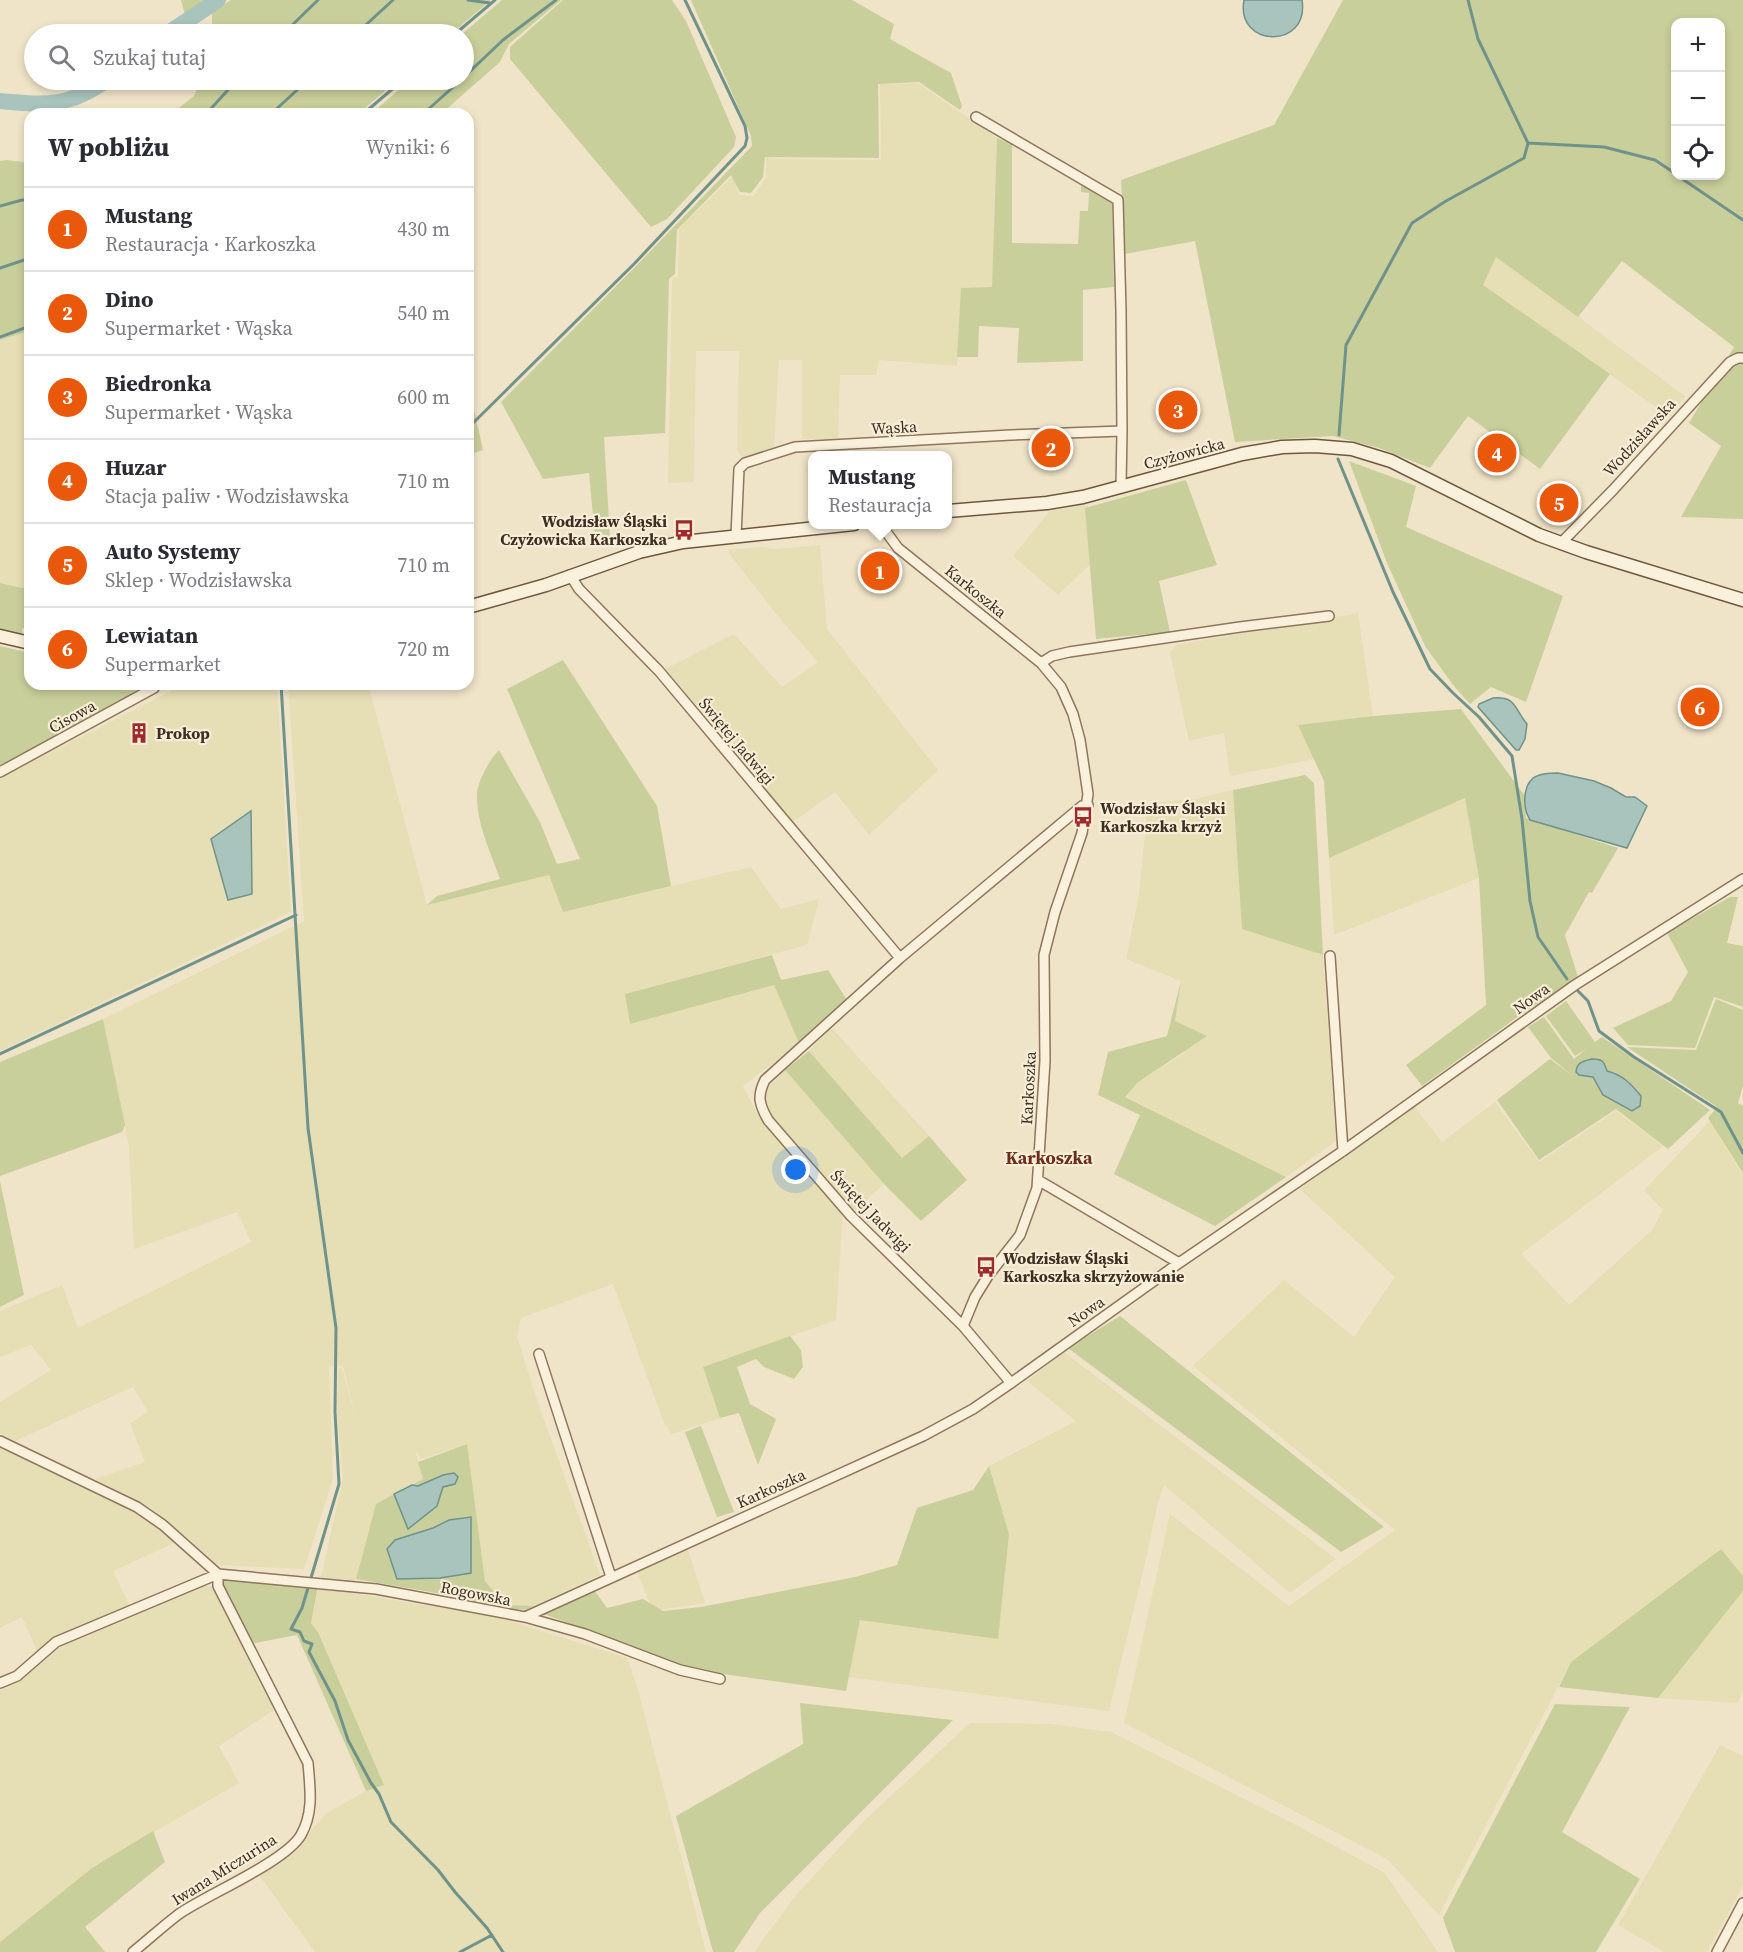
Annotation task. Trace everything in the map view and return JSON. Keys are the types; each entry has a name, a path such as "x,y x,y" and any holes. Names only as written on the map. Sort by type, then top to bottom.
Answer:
{"street":[{"path":"976,117 1118,200 1122,431 1120,487"},
{"name":"Wodzisławska","path":"1561,543 1613,490 1730,362 1743,358"},
{"name":"Wąska","path":"736,536 739,469 745,464 795,447 1122,431"},
{"name":"Czyżowicka","path":"952,511 1047,503 1120,487 1242,454 1282,447 1315,446 1352,449 1391,461 1515,524 1561,543"},
{"path":"474,606 546,585 639,552 683,542 811,529"},
{"name":"Karkoszka","path":"886,529 898,548 1041,663 1061,687 1073,714 1085,766 1088,805 1082,833 1055,912 1044,955 1046,1060 1038,1180 1030,1211 1020,1235 975,1297 963,1326"},
{"path":"1561,543 1743,600"},
{"name":"Świętej Jadwigi","path":"570,575 579,589 659,671 900,958"},
{"path":"1041,663 1052,656 1069,652 1329,616"},
{"path":"0,636 24,642"},
{"name":"Cisowa","path":"0,772 150,690"},
{"name":"Świętej Jadwigi","path":"963,1326 851,1216 768,1120 760,1106 758,1093 765,1080 900,958 1082,806 1088,805"},
{"name":"Nowa","path":"1011,1383 1179,1263 1343,1151 1575,985 1743,879"},
{"path":"1330,956 1343,1151"},
{"path":"1038,1180 1179,1263"},
{"path":"963,1326 1011,1383"},
{"path":"538,1354 610,1577"},
{"name":"Karkoszka","path":"525,1617 923,1436 973,1409 1011,1383"},
{"path":"0,1441 136,1507 163,1525 218,1574"},
{"name":"Rogowska","path":"0,1683 17,1676 56,1642 218,1574 376,1589 525,1617 585,1634 680,1670 720,1679"},
{"name":"Iwana Miczurina","path":"133,1952 179,1914 284,1852 301,1836 309,1816 311,1795 308,1763 218,1586 218,1574"},
{"path":"1717,1952 1743,1903"}],"shaded area":[{"path":"918,83 997,138 992,287 961,288 957,366 879,360 876,375 840,375 838,440 802,439 802,360 779,360 774,447 743,458 737,450 739,351 696,351 694,482 668,483 672,278 678,277 679,229 733,176 739,195 754,196 766,177 766,157 881,160 880,84"},
{"path":"1496,256 1685,396 1670,417 1483,285"},
{"path":"24,333 24,587 22,588 0,583 0,340"},
{"path":"1088,505 1097,558 1058,595 1013,556 1050,511"},
{"path":"820,545 827,629 938,770 869,835 835,792 790,824 663,670 734,634 782,687 818,662 781,620 728,550"},
{"path":"1358,613 1373,716 1298,725 1314,759 1230,776 1224,733 1189,741 1170,653 1176,645"},
{"path":"173,690 277,690 291,912 0,1051 0,778"},
{"path":"288,690 370,690 427,905 549,875 564,912 751,867 781,909 819,899 807,945 625,994 630,1024 774,985 799,1043 743,1086 756,1111 843,1209 836,1320 703,1367 720,1418 672,1434 664,1423 613,1284 521,1318 517,1337 537,1400 600,1575 533,1606 505,1605 485,1581 466,1444 421,1459 415,1450 423,1479 376,1504 352,1593 498,1617 627,1658 637,1686 706,1952 315,1952 259,1875 298,1850 312,1829 327,1813 366,1791 384,1785 317,1629 311,1623 343,1478 337,1413 338,1368 342,1368 357,1423 343,1366 329,1366 333,1479 304,1569 218,1565 152,1508 95,1479 145,1462 130,1423 148,1412 133,1387 15,1441 0,1433 0,1402 51,1370 31,1345 0,1357 0,1311 62,1285 78,1328 251,1242 237,1212 134,1249 129,1147 103,1019 304,921"},
{"path":"1233,790 1242,929 1323,955 1336,1141 1286,1177 1125,1096 1137,1083 1185,1053 1175,1021 1181,981 1126,959 1139,894 1148,803 1194,799"},
{"path":"1465,798 1479,878 1334,935 1329,858"},
{"path":"831,1027 929,1136 902,1158 809,1051"},
{"path":"785,1070 884,1184 854,1211 769,1112 765,1103 767,1088"},
{"path":"1495,1102 1539,1162 1616,1111 1663,1146 1521,1254 1569,1305 1652,1230 1663,1210 1644,1190 1710,1121 1743,1175 1743,1576 1721,1549 1571,1662 1439,1915 1387,1859 1124,1723 1170,1514 1289,1606 1395,1530 1193,1366 1284,1280 1354,1337 1395,1277 1300,1189 1414,1106 1442,1142"},
{"path":"1064,1352 1336,1559 1290,1593 1164,1485 1158,1502 1109,1711 848,1677 860,1620 1009,1534 989,1466 1076,1421 1027,1381"},
{"path":"0,1445 146,1517 164,1531 174,1543 113,1571 130,1607 38,1653 22,1617 0,1628"},
{"path":"687,1547 705,1603 653,1611 636,1569"},
{"path":"204,1586 212,1587 253,1663 274,1710 219,1746 239,1783 92,1868 0,1942 0,1690 18,1683 59,1648"},
{"path":"1743,1591 1743,1691 1738,1703 1658,1698"},
{"path":"970,1723 1050,1724 1111,1732 1294,1824 1385,1873 1438,1952 754,1952 796,1895 865,1820"},
{"path":"1720,1745 1743,1756 1743,1886 1707,1952 1664,1952 1618,1925"}],"green space":[{"path":"181,0 204,0 185,15"},
{"path":"231,0 491,0 463,24 212,24 212,13"},
{"path":"502,0 561,0 509,44 500,62 474,85 474,24"},
{"path":"563,0 672,0 686,21 736,137 734,147 667,219 651,227 510,59 510,47"},
{"path":"691,0 852,0 894,24 890,39 951,73 962,106 960,110 919,82 878,84 879,158 765,157 763,177 751,193 740,192 731,175 677,230 675,274 669,279 665,433 604,437 610,537 595,537 589,473 543,479 501,402 752,146 751,136"},
{"path":"1343,0 1743,0 1743,519 1681,517 1721,446 1689,423 1734,347 1622,261 1578,317 1496,257 1483,285 1610,374 1540,469 1468,416 1430,468 1379,448 1333,436 1235,442 1195,241 1125,254 1121,180 1274,125"},
{"path":"197,90 386,90 365,108 179,108 194,96"},
{"path":"399,90 468,90 448,108 378,108"},
{"path":"997,138 1012,144 1012,243 1078,244 1080,211 1088,211 1089,193 1081,192 1081,184 1112,202 1114,287 1083,290 1083,361 1017,363 1019,328 979,326 978,357 957,357 961,288 992,287"},
{"path":"0,161 24,162 24,333 0,340"},
{"path":"474,410 483,450 474,453"},
{"path":"1349,461 1416,486 1406,527 1563,596 1526,702 1491,687 1470,704 1453,685 1425,646 1387,563"},
{"path":"1186,480 1217,565 1159,581 1170,632 1096,639 1085,508"},
{"path":"0,583 24,587 22,635 0,629"},
{"path":"0,646 24,652 24,690 137,690 105,712 0,765"},
{"path":"563,660 657,806 671,886 563,912 549,875 427,905 437,896 500,879 482,828 477,797 484,772 499,750 540,822 557,864 580,859 507,689"},
{"path":"1461,709 1525,796 1526,818 1618,848 1592,893 1589,892 1565,935 1578,977 1516,1018 1422,1086 1406,1065 1486,1005 1479,878 1465,798 1329,858 1324,781 1298,725"},
{"path":"1305,775 1314,783 1323,955 1242,929 1233,790"},
{"path":"1730,897 1738,897 1727,943 1743,946 1743,1007 1714,997 1695,1048 1628,1045 1613,1028 1671,1001 1688,972 1667,933"},
{"path":"772,955 781,980 828,970 847,1000 799,1043 774,985 630,1024 625,994"},
{"path":"1181,981 1175,1021 1207,1036 1137,1083 1125,1097 1286,1177 1215,1226 1114,1174 1140,1115 1098,1095 1108,1052 1167,1036"},
{"path":"1716,999 1743,1010 1743,1086 1738,1103 1743,1106 1743,1173 1708,1118 1717,1107 1627,1047 1696,1050"},
{"path":"1566,1001 1595,1042 1602,1037 1710,1110 1668,1149 1616,1109 1539,1160 1497,1100 1550,1059 1574,1077 1551,1058 1528,1027 1544,1017 1574,1059 1586,1049 1575,1056 1546,1016"},
{"path":"103,1019 125,1125 122,1132 0,1176 0,1062"},
{"path":"809,1051 902,1158 929,1136 967,1180 921,1221 884,1184 785,1070"},
{"path":"0,1181 24,1295 0,1307"},
{"path":"1120,1316 1384,1527 1341,1552 1068,1348"},
{"path":"790,1336 801,1350 803,1367 794,1379 764,1367 756,1359 737,1367 750,1404 776,1419 758,1465 739,1413 720,1418 703,1367"},
{"path":"701,1426 734,1512 717,1517 685,1432"},
{"path":"467,1444 485,1581 505,1605 533,1606 528,1609 518,1610 356,1579 376,1504 394,1494 408,1529 437,1506 443,1487 455,1484 443,1475 418,1486 412,1485 423,1479 418,1462"},
{"path":"989,1466 1009,1534 998,1639 860,1620 846,1691 693,1670 544,1614 594,1590 607,1608 643,1599 663,1611 701,1607 855,1577 897,1565 917,1508 973,1490"},
{"path":"1721,1549 1743,1576 1743,1591 1658,1698 1559,1687 1571,1662"},
{"path":"222,1579 318,1587 311,1623 318,1632 384,1785 366,1791 297,1635 250,1644 222,1585"},
{"path":"800,1703 953,1720 760,1913 734,1952 713,1952 676,1816 803,1744"},
{"path":"1555,1704 1630,1707 1562,1832 1640,1879 1596,1952 1455,1952 1443,1918"},
{"path":"153,1831 165,1862 85,1927 105,1952 0,1952 0,1942 92,1868"}],"water":[{"path":"1244,0 1302,0 1301,16 1295,28 1285,35 1273,37 1261,34 1250,27 1244,16"},
{"path":"1493,698 1511,701 1527,724 1525,739 1519,750 1516,750 1478,707 1479,704"},
{"path":"1558,773 1594,781 1626,797 1635,797 1647,806 1627,848 1530,820 1525,799 1529,782 1539,775"},
{"path":"251,811 252,894 228,900 211,839"},
{"path":"1592,1059 1602,1061 1607,1071 1618,1075 1630,1084 1641,1096 1640,1106 1632,1111 1603,1095 1593,1077 1579,1075 1576,1072 1579,1064"},
{"path":"454,1473 458,1477 455,1484 443,1487 437,1506 408,1529 394,1494 412,1485 418,1486 443,1475"},
{"path":"471,1517 471,1573 440,1578 397,1579 387,1549 395,1540 433,1528 449,1520"}],"waterway":[{"path":"182,24 218,0"},
{"path":"293,24 318,0"},
{"path":"367,24 393,0"},
{"path":"468,0 490,3"},
{"path":"467,24 495,0"},
{"path":"474,68 503,40 556,0"},
{"path":"474,422 634,264 745,146 747,138 745,126 685,0"},
{"path":"1339,435 1346,345 1412,223 1446,201 1524,158 1528,143 1478,39 1468,0"},
{"path":"0,101 56,102 80,96 91,90"},
{"path":"211,108 228,90"},
{"path":"278,108 297,90"},
{"path":"370,108 391,90"},
{"path":"430,108 450,90"},
{"path":"1528,143 1604,147 1655,160 1671,171"},
{"path":"1684,180 1743,220"},
{"path":"0,206 24,200"},
{"path":"0,268 24,260"},
{"path":"0,337 24,328"},
{"path":"1338,459 1393,592 1430,669 1479,717 1512,756 1522,819 1530,901 1538,937 1567,979"},
{"path":"281,690 308,1128 336,1328 335,1412 339,1484 302,1608 291,1629 300,1632 304,1641 312,1644 309,1652 335,1701 348,1740 379,1794 391,1822 438,1870 487,1928 503,1952"},
{"path":"0,1054 296,915"},
{"path":"1578,991 1588,1001 1599,1031 1634,1057 1721,1112 1743,1153"},
{"path":"460,1952 492,1935"}],"place":[{"name":"Biedronka","path":"1178,410"},
{"name":"Dino","path":"1051,448"},
{"name":"Huzar","path":"1497,453"},
{"name":"Auto Systemy","path":"1559,503"},
{"name":"Wodzisław Śląski Czyżowicka Karkoszka","path":"684,530"},
{"name":"Mustang","path":"880,571"},
{"name":"Lewiatan","path":"1700,707"},
{"name":"Prokop","path":"139,733"},
{"name":"Wodzisław Śląski Karkoszka krzyż","path":"1083,817"},
{"name":"Wodzisław Śląski Karkoszka skrzyżowanie","path":"986,1267"}],"district":[{"name":"Karkoszka","path":"1049,1158"}]}
